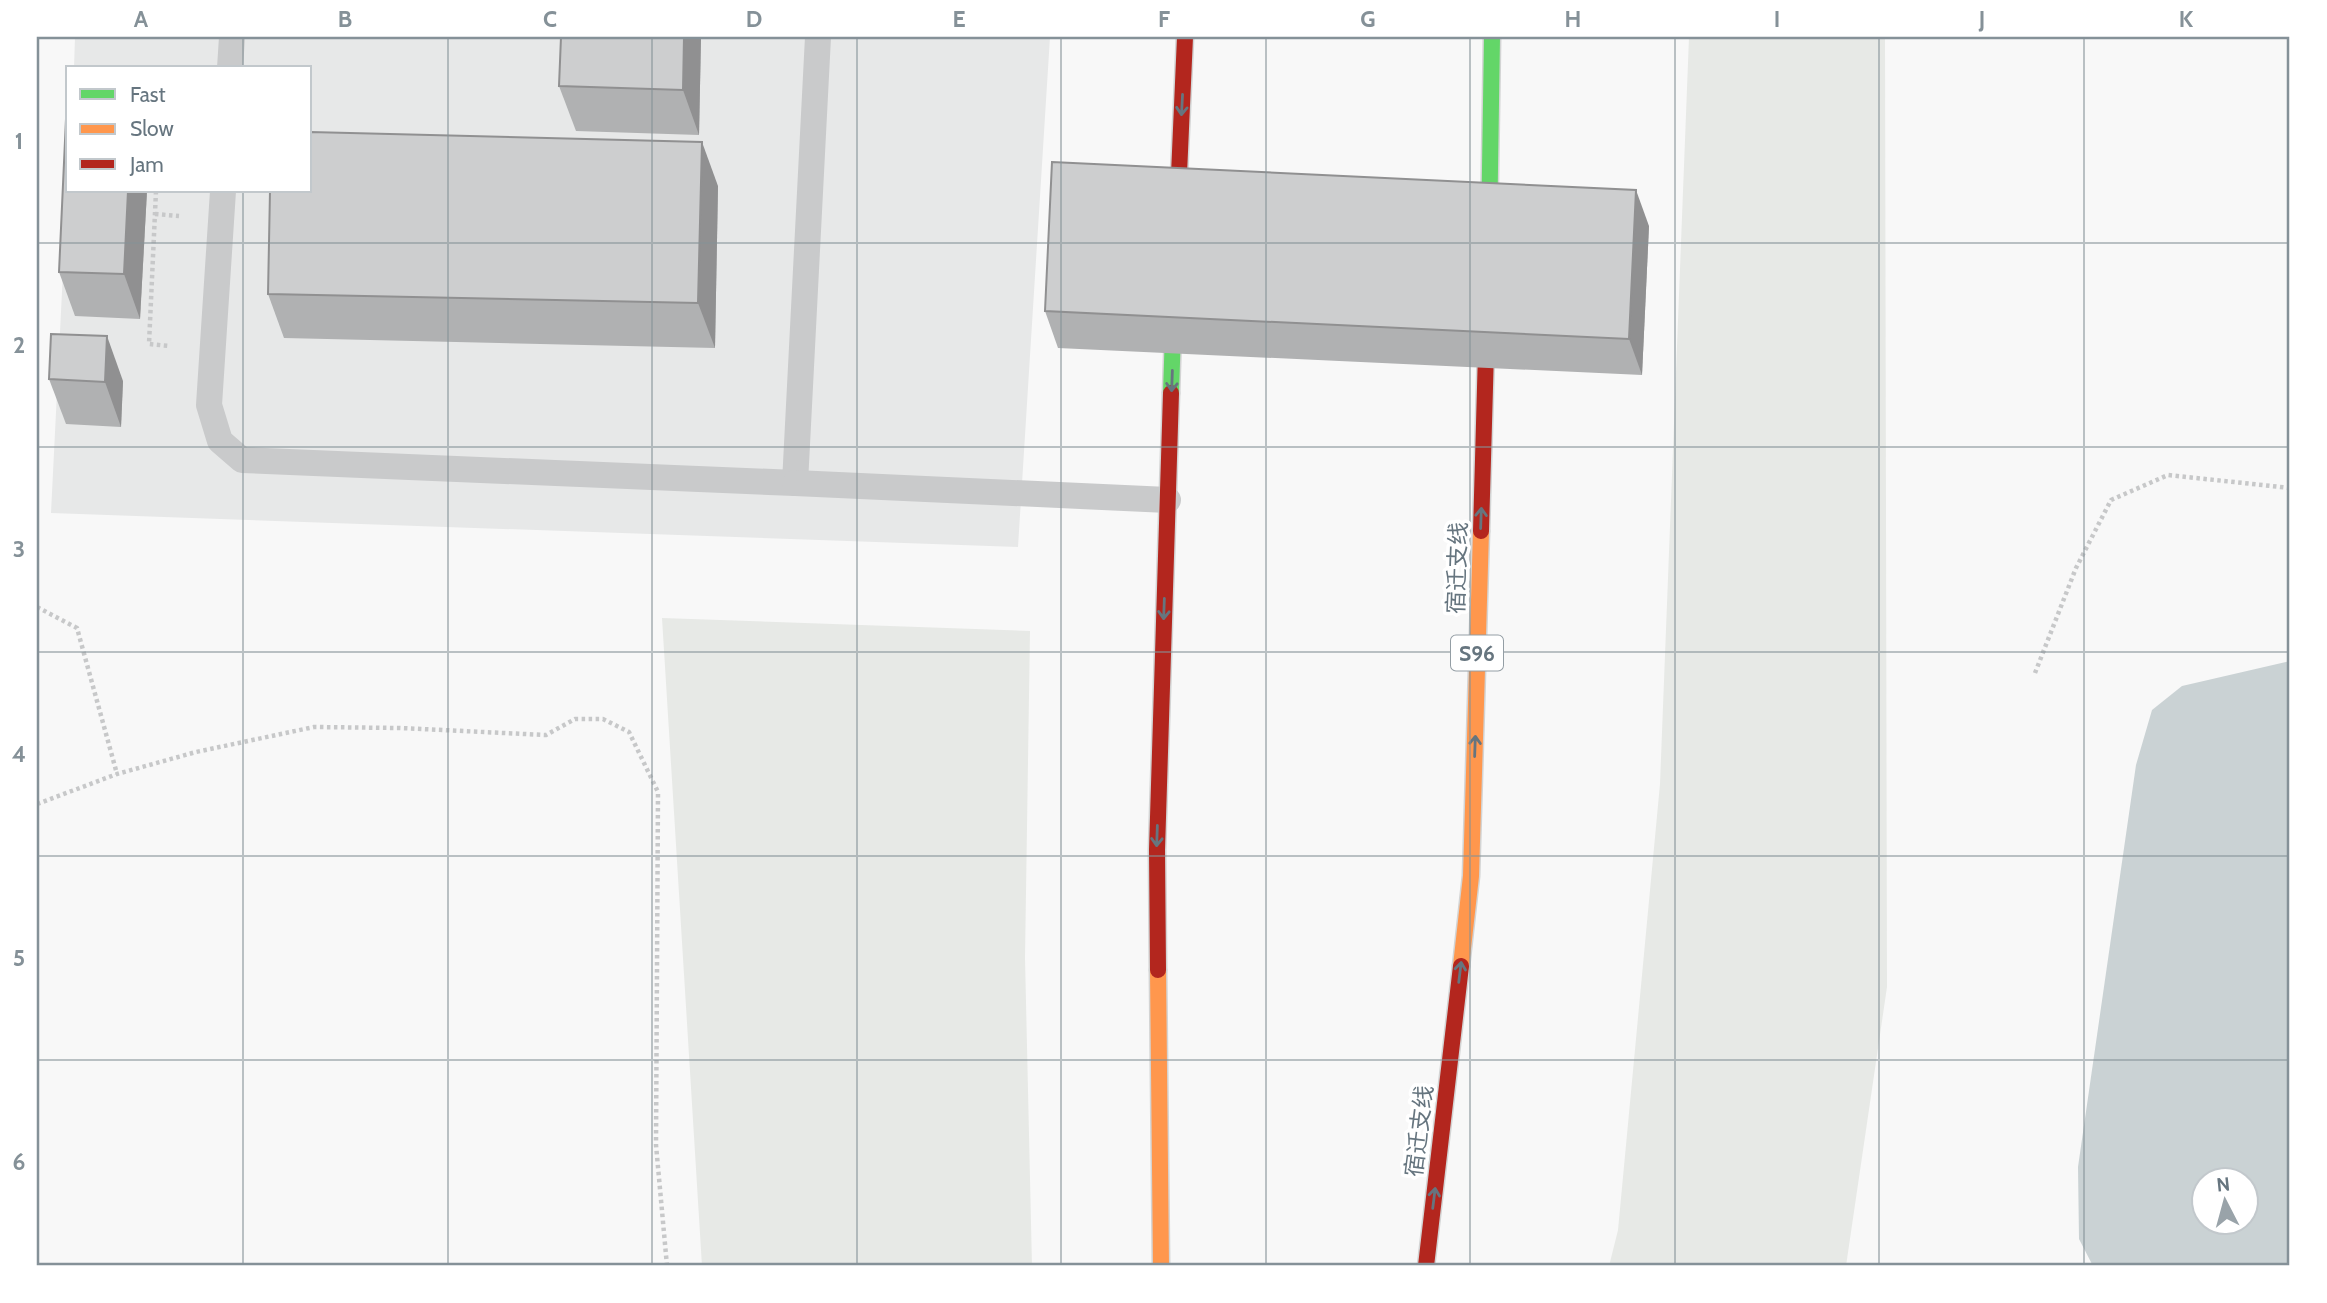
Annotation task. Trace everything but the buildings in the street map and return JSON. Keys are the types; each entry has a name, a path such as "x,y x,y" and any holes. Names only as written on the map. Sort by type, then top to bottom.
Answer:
{"highway":[{"path":"1177,230 1185,37"},
{"path":"1489,253 1492,37"},
{"path":"1161,1266 1157,850 1175,284"},
{"name":"宿迁支线","path":"1426,1266 1471,876 1487,295"}],"lane":[{"path":"230,66 232,37"},
{"path":"795,483 818,37"},
{"path":"223,192 209,405 220,441 242,460 1168,500"}],"path":[{"path":"156,192 149,344 213,350"},
{"path":"2035,673 2076,568 2111,500 2168,475 2290,487"},
{"path":"37,607 77,628 117,774"},
{"path":"37,804 117,774 196,752 314,727 437,729 546,735 575,719 603,719 629,732 658,792 656,1145 667,1266"}],"shaded area":[{"path":"75,37 1050,37 1018,547 51,513 67,192 312,192 312,66 74,66"},
{"path":"1689,37 1885,37 1887,987 1846,1266 1609,1266 1618,1230 1660,784"},
{"path":"662,618 1030,631 1025,958 1032,1266 702,1266"},
{"path":"2290,661 2290,1266 2093,1266 2079,1239 2078,1167 2136,765 2152,710 2182,686"}],"traffic: fast":[{"path":"1489,234 1492,37"},
{"path":"1171,393 1174,301"}],"traffic: slow":[{"path":"1461,966 1471,876 1481,531"},
{"path":"1158,970 1161,1266"}],"traffic: jam":[{"path":"1177,220 1185,37"},
{"path":"1481,531 1487,316"},
{"path":"1158,970 1157,850 1171,393"},
{"path":"1426,1266 1461,966"}]}
